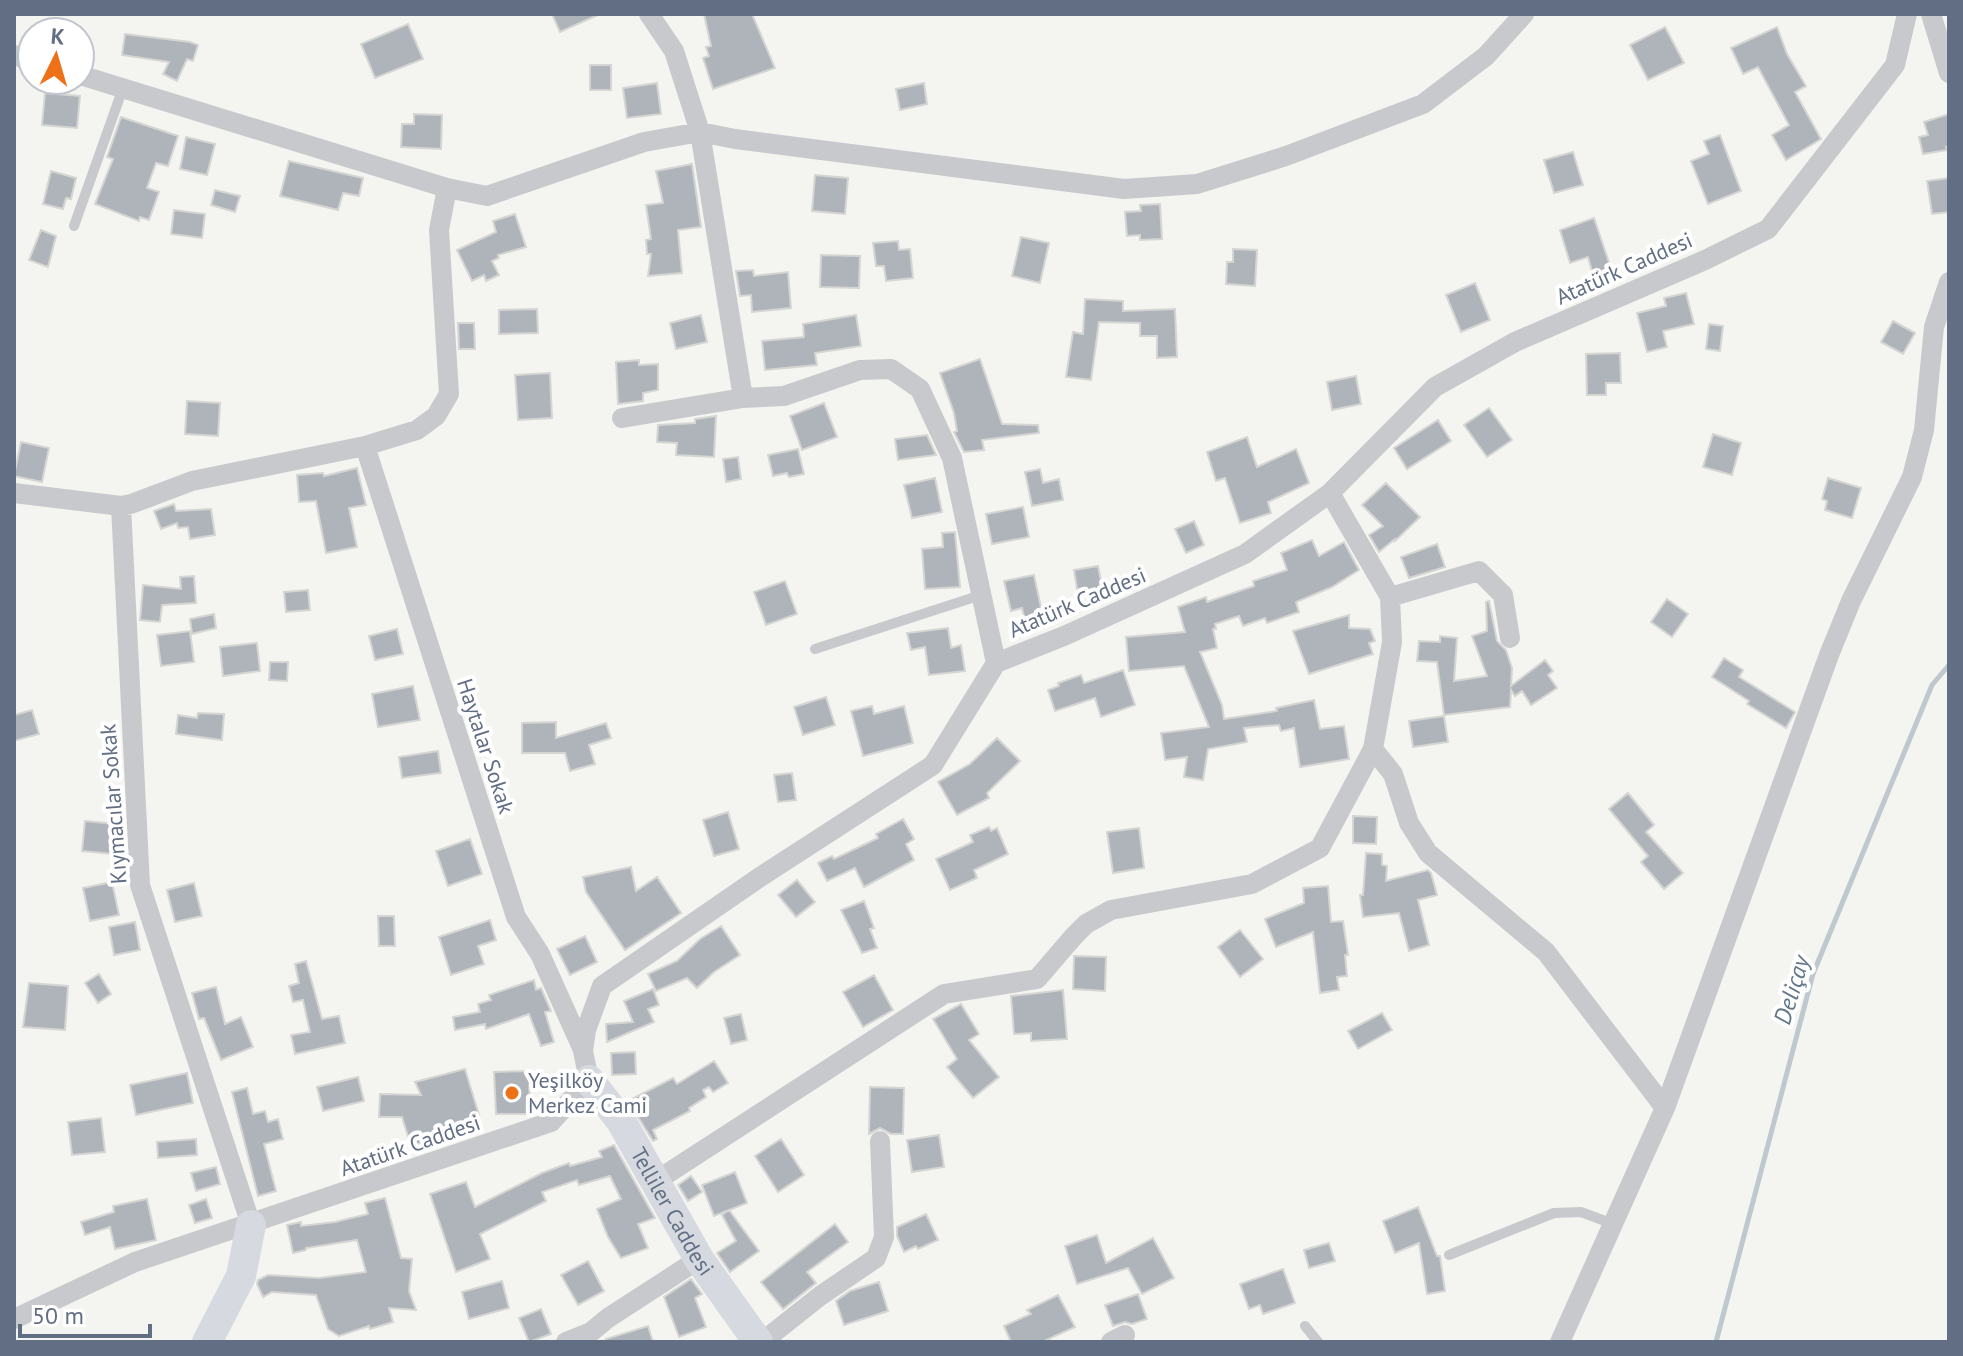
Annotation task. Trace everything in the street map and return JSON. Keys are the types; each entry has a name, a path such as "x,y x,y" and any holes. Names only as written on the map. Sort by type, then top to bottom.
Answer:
{"street":[{"path":"649,14 674,51 700,132 743,398"},
{"path":"96,80 447,188 487,196 644,142 700,132 1124,189 1197,184 1286,156 1423,104 1486,56 1524,14"},
{"name":"Atatürk Caddesi","path":"14,1319 135,1262 551,1122 586,1065 586,1030 602,986 760,877 933,765 996,663 1064,636 1245,554 1330,493 1435,387 1515,342 1705,260 1768,229 1895,65 1907,14"},
{"path":"1931,14 1949,73"},
{"path":"14,493 121,506 192,481 365,446 417,430 436,416 449,394 439,230 447,188"},
{"path":"1560,1342 1665,1108 1829,655 1851,601 1912,477 1924,430 1934,327 1949,282"},
{"path":"622,418 743,398 784,396 860,370 891,369 920,389 952,458 996,663"},
{"name":"Haytalar Sokak","path":"365,446 516,917 540,954 586,1065"},
{"path":"656,1181 944,994 1037,979 1086,924 1111,910 1252,884 1320,848 1373,749 1392,642 1390,597 1330,493"},
{"name":"Kıymacılar Sokak","path":"121,506 140,885 251,1225"},
{"path":"1390,597 1479,571 1503,595 1510,638"},
{"path":"1373,749 1393,774 1409,823 1428,853 1546,952 1665,1108"},
{"name":"Telliler Caddesi","path":"586,1065 699,1259 760,1342"},
{"path":"760,1342 876,1258 884,1237 880,1141"},
{"path":"207,1342 241,1276 251,1225"},
{"path":"566,1342 594,1337 608,1318 699,1259"}],"lane":[{"path":"74,226 123,88"},
{"path":"815,649 981,595"},
{"path":"1449,1255 1554,1213 1581,1212 1613,1224"},
{"path":"1305,1326 1318,1342"}],"building":[{"path":"552,14 600,14 560,32"},
{"path":"704,14 752,14 775,68 713,89 703,58 709,56 706,47 711,46"},
{"path":"408,24 423,59 375,78 361,44"},
{"path":"1665,27 1684,63 1648,80 1630,45"},
{"path":"1777,27 1787,54 1806,86 1795,92 1821,139 1786,160 1772,135 1789,125 1758,67 1743,74 1731,48"},
{"path":"125,34 198,45 193,61 187,59 177,81 163,74 169,62 122,55"},
{"path":"590,65 611,65 611,90 590,90"},
{"path":"657,83 661,114 627,118 623,88"},
{"path":"924,83 927,104 900,110 896,89"},
{"path":"45,96 80,96 77,128 42,125"},
{"path":"414,114 442,115 441,149 401,147 402,124 414,124"},
{"path":"1949,114 1947,150 1923,154 1919,137 1928,135 1924,122"},
{"path":"121,117 178,136 168,166 156,163 147,188 159,192 149,220 140,217 139,221 95,204 113,159 107,157"},
{"path":"1720,135 1741,191 1708,204 1691,161 1709,154 1704,141"},
{"path":"186,137 215,144 207,175 180,169"},
{"path":"1573,152 1583,185 1554,193 1544,160"},
{"path":"289,161 363,178 359,196 343,193 338,210 280,196"},
{"path":"692,164 701,227 678,230 682,273 648,276 651,254 647,254 646,240 651,239 646,205 663,203 656,171"},
{"path":"51,171 76,178 71,199 66,198 63,209 43,204"},
{"path":"815,175 848,178 845,214 812,211"},
{"path":"1949,178 1949,212 1932,214 1927,181"},
{"path":"215,190 240,196 235,212 211,205"},
{"path":"1160,204 1162,239 1140,240 1140,235 1127,236 1125,212 1141,211 1140,205"},
{"path":"174,210 205,214 202,238 171,234"},
{"path":"515,214 526,247 498,255 499,258 492,261 499,275 486,281 484,275 472,281 457,250 496,232 493,221"},
{"path":"1594,218 1615,280 1596,285 1588,257 1570,263 1560,230"},
{"path":"41,230 56,236 48,267 29,260"},
{"path":"1021,237 1049,243 1040,283 1012,276"},
{"path":"898,241 899,250 910,249 913,278 886,281 884,266 876,266 873,243"},
{"path":"1233,249 1257,250 1255,286 1226,284 1227,262 1233,262"},
{"path":"821,255 860,256 859,288 820,287"},
{"path":"753,270 754,276 788,272 791,308 752,312 751,295 740,296 736,271"},
{"path":"1475,283 1490,320 1461,332 1446,295"},
{"path":"1686,293 1694,324 1663,331 1667,347 1647,352 1637,313 1666,306 1664,298"},
{"path":"1085,299 1123,301 1123,311 1175,309 1177,357 1157,358 1157,336 1140,336 1140,323 1099,322 1091,380 1066,377 1073,332 1083,334"},
{"path":"537,309 538,333 499,334 499,310"},
{"path":"701,315 707,342 676,349 670,323"},
{"path":"856,315 861,346 815,353 817,365 765,370 762,341 804,337 803,324"},
{"path":"1893,321 1915,333 1903,354 1881,342"},
{"path":"458,323 474,323 475,349 459,349"},
{"path":"1709,324 1723,326 1720,351 1706,349"},
{"path":"1620,353 1621,383 1606,383 1606,395 1587,395 1586,354"},
{"path":"980,359 1002,424 1038,425 1039,433 982,440 984,450 964,452 954,432 957,431 954,413 940,373"},
{"path":"639,360 639,365 658,364 658,390 643,393 643,401 618,404 616,362"},
{"path":"550,373 552,418 518,420 515,375"},
{"path":"1356,376 1361,404 1332,410 1327,382"},
{"path":"187,401 220,403 218,436 185,434"},
{"path":"824,403 837,437 802,450 790,416"},
{"path":"1489,408 1512,440 1487,457 1464,425"},
{"path":"716,416 714,457 676,455 677,443 657,442 658,425 695,423 695,419"},
{"path":"1438,420 1451,441 1407,469 1394,448"},
{"path":"1713,434 1741,443 1732,475 1703,467"},
{"path":"927,435 936,455 898,460 895,439"},
{"path":"1247,437 1257,467 1296,449 1309,483 1268,502 1271,513 1240,523 1225,478 1216,481 1207,452"},
{"path":"21,442 49,448 42,482 14,476"},
{"path":"798,449 804,474 773,476 768,455"},
{"path":"738,457 741,479 726,482 723,459"},
{"path":"357,468 366,505 349,508 357,547 326,553 316,501 299,502 297,475 323,473 324,476"},
{"path":"1040,469 1043,483 1059,479 1063,500 1032,506 1025,472"},
{"path":"935,478 942,512 912,518 904,485"},
{"path":"1828,478 1861,488 1852,518 1825,510 1827,501 1822,499"},
{"path":"1386,483 1420,517 1379,552 1369,535 1383,526 1362,505"},
{"path":"174,504 176,511 211,509 215,535 190,539 188,527 178,528 177,523 161,529 154,511"},
{"path":"1023,507 1029,537 992,544 986,514"},
{"path":"1194,521 1204,545 1186,553 1175,529"},
{"path":"955,532 960,587 925,589 922,549 943,547 942,533"},
{"path":"1312,540 1319,556 1344,542 1359,570 1332,587 1296,602 1299,612 1267,623 1265,618 1243,626 1239,616 1215,624 1216,629 1213,629 1217,648 1200,652 1222,705 1224,719 1277,711 1276,708 1314,700 1320,729 1344,726 1349,759 1300,767 1294,728 1281,731 1279,725 1244,728 1247,742 1208,749 1203,780 1184,777 1187,757 1165,760 1161,733 1209,727 1184,666 1129,671 1126,637 1185,632 1178,607 1206,597 1207,602 1254,586 1253,581 1287,570 1281,553"},
{"path":"1437,544 1445,567 1409,578 1401,557"},
{"path":"1098,566 1103,591 1078,595 1074,570"},
{"path":"1034,575 1043,617 1025,621 1022,608 1011,611 1004,581"},
{"path":"194,576 196,603 162,605 160,622 140,620 143,585 181,589 180,577"},
{"path":"785,581 797,614 766,625 754,592"},
{"path":"308,590 310,610 286,612 284,592"},
{"path":"1667,599 1688,614 1672,637 1651,622"},
{"path":"1489,601 1497,641 1506,650 1512,668 1511,686 1545,660 1553,671 1548,675 1557,688 1531,705 1522,691 1515,696 1511,690 1510,707 1444,715 1437,662 1417,661 1419,641 1440,642 1440,636 1457,638 1454,681 1487,676 1472,636 1487,631 1486,602"},
{"path":"214,614 216,628 192,634 190,619"},
{"path":"1349,615 1349,628 1370,629 1375,641 1369,643 1373,654 1309,674 1293,631"},
{"path":"948,628 951,648 961,645 965,671 929,675 925,647 911,650 907,633"},
{"path":"397,629 403,654 375,660 369,636"},
{"path":"190,631 194,662 161,666 157,635"},
{"path":"257,643 260,671 223,676 220,647"},
{"path":"1724,658 1743,670 1739,677 1795,712 1786,728 1712,677"},
{"path":"270,662 288,662 287,681 269,680"},
{"path":"1123,670 1135,705 1101,717 1095,698 1055,711 1048,690 1059,686 1058,683 1081,675 1084,683"},
{"path":"413,686 420,720 378,727 372,694"},
{"path":"826,697 835,725 803,735 794,707"},
{"path":"872,706 874,714 904,706 913,743 863,756 851,711"},
{"path":"32,710 39,734 14,741 14,715"},
{"path":"198,713 224,714 222,740 176,734 178,715 197,718"},
{"path":"1444,716 1448,742 1413,747 1409,721"},
{"path":"556,722 556,738 606,723 611,738 589,745 595,764 570,771 565,753 522,753 522,723"},
{"path":"997,738 1020,761 987,793 989,798 957,815 938,782 970,764"},
{"path":"438,751 441,773 402,778 399,757"},
{"path":"792,773 796,800 778,802 774,775"},
{"path":"1628,793 1654,825 1646,832 1683,873 1664,889 1641,862 1648,856 1609,809"},
{"path":"728,812 739,849 714,856 703,820"},
{"path":"1353,816 1377,817 1376,844 1353,843"},
{"path":"903,819 914,839 906,844 914,860 864,887 855,868 827,881 818,863 832,856 834,859 878,838 876,834"},
{"path":"85,821 116,824 113,854 82,851"},
{"path":"989,827 991,831 997,828 1008,854 974,870 977,878 950,890 936,859 973,842 970,835"},
{"path":"1139,828 1144,868 1113,873 1107,832"},
{"path":"470,839 482,874 448,886 436,851"},
{"path":"1366,853 1382,854 1382,865 1387,866 1386,881 1428,870 1431,873 1437,895 1418,900 1429,945 1409,951 1399,913 1363,917 1360,895 1363,895"},
{"path":"631,867 636,891 657,877 681,913 625,950 586,892 583,877"},
{"path":"797,880 815,902 796,917 778,895"},
{"path":"112,882 119,915 90,921 83,888"},
{"path":"194,883 202,916 175,922 167,890"},
{"path":"1328,886 1331,922 1343,921 1348,955 1345,955 1347,976 1337,977 1339,990 1320,993 1313,932 1276,947 1265,919 1304,903 1303,888"},
{"path":"864,901 874,928 870,929 877,948 862,953 841,910"},
{"path":"378,916 394,916 395,946 379,946"},
{"path":"490,920 496,940 478,946 484,964 451,975 439,937"},
{"path":"135,922 140,950 114,955 109,927"},
{"path":"721,926 740,955 697,988 687,978 656,991 648,974 677,961 700,939"},
{"path":"1240,930 1263,959 1240,977 1218,947"},
{"path":"585,936 597,962 570,975 557,949"},
{"path":"1074,956 1106,957 1105,991 1073,989"},
{"path":"306,961 322,1019 339,1016 345,1043 295,1054 291,1035 310,1032 303,1000 293,1002 289,986 299,983 295,964"},
{"path":"99,974 111,994 98,1003 85,983"},
{"path":"874,975 893,1010 863,1027 843,992"},
{"path":"534,980 536,990 541,988 551,1011 545,1012 554,1042 541,1046 529,1014 486,1029 485,1024 455,1030 453,1017 480,1012 478,1004 491,1000 489,995"},
{"path":"29,983 68,986 65,1030 23,1027"},
{"path":"216,987 225,1024 241,1017 253,1047 221,1060 204,1018 199,1019 192,993"},
{"path":"653,989 659,1005 648,1009 654,1022 607,1042 606,1024 633,1022 624,1001"},
{"path":"1063,990 1067,1039 1031,1041 1031,1033 1014,1034 1011,996"},
{"path":"961,1004 979,1034 969,1040 999,1077 973,1098 947,1067 957,1059 933,1019"},
{"path":"1382,1013 1392,1030 1358,1049 1348,1031"},
{"path":"741,1014 747,1040 731,1044 724,1018"},
{"path":"635,1052 636,1074 612,1075 611,1053"},
{"path":"714,1061 728,1083 713,1092 709,1087 703,1090 706,1097 689,1108 690,1111 653,1130 657,1139 653,1141 628,1101 673,1078 677,1084"},
{"path":"465,1069 479,1115 475,1115 478,1126 411,1146 402,1117 379,1117 380,1094 421,1095 415,1082"},
{"name":"Yeşilköy Merkez Cami","path":"529,1071 530,1114 496,1114 494,1072"},
{"path":"187,1073 193,1103 136,1115 130,1085"},
{"path":"358,1077 364,1101 323,1111 317,1087"},
{"path":"870,1087 904,1088 903,1134 891,1134 880,1128 869,1134"},
{"path":"247,1088 253,1114 265,1111 268,1122 278,1119 283,1139 264,1144 276,1191 258,1196 232,1092"},
{"path":"101,1118 105,1152 72,1155 68,1122"},
{"path":"939,1135 944,1167 912,1172 907,1140"},
{"path":"196,1139 197,1155 158,1158 157,1142"},
{"path":"781,1139 804,1175 778,1192 755,1156"},
{"path":"614,1145 655,1218 638,1224 648,1248 621,1258 608,1237 597,1209 621,1199 610,1176 579,1185 577,1180 542,1192 546,1201 480,1234 490,1259 456,1272 430,1194 466,1182 475,1207 542,1173 569,1163 570,1166 602,1157 599,1151"},
{"path":"216,1167 220,1184 196,1191 191,1173"},
{"path":"735,1172 747,1203 714,1216 702,1185"},
{"path":"691,1176 702,1192 688,1201 678,1185"},
{"path":"385,1198 401,1258 412,1259 409,1291 416,1310 389,1308 393,1322 339,1336 328,1329 316,1295 272,1292 263,1297 257,1284 258,1280 268,1275 319,1278 366,1272 357,1240 293,1253 287,1225 335,1222 368,1214 365,1203"},
{"path":"147,1199 156,1240 115,1249 110,1227 85,1235 81,1222 114,1212 113,1206"},
{"path":"206,1199 212,1218 195,1223 189,1205"},
{"path":"1418,1207 1437,1256 1440,1256 1445,1291 1427,1294 1419,1243 1395,1253 1383,1221"},
{"path":"729,1210 759,1251 730,1272 717,1253 736,1241 722,1215"},
{"path":"926,1214 938,1240 904,1252 897,1236 897,1227"},
{"path":"835,1224 848,1242 807,1272 816,1283 783,1309 761,1282"},
{"path":"1097,1235 1106,1263 1153,1238 1174,1278 1142,1294 1128,1268 1077,1284 1065,1246"},
{"path":"1329,1243 1335,1261 1309,1268 1304,1250"},
{"path":"588,1261 604,1291 578,1305 561,1275"},
{"path":"1283,1269 1295,1303 1263,1314 1260,1305 1249,1309 1240,1284"},
{"path":"691,1279 702,1294 695,1298 706,1327 679,1337 664,1297"},
{"path":"502,1281 509,1308 469,1319 462,1292"},
{"path":"879,1282 888,1311 844,1325 836,1301 850,1291"},
{"path":"1138,1294 1147,1319 1113,1326 1105,1305"},
{"path":"1058,1295 1075,1327 1042,1342 1011,1342 1004,1326 1031,1314 1027,1310"},
{"path":"541,1309 551,1334 529,1342 519,1318"},
{"path":"648,1326 653,1342 606,1342 606,1339"}],"waterway":[{"name":"Deliçay","path":"1716,1342 1813,974 1932,685 1949,665"}],"place":[{"name":"Yeşilköy Merkez Cami","path":"512,1093"}]}
